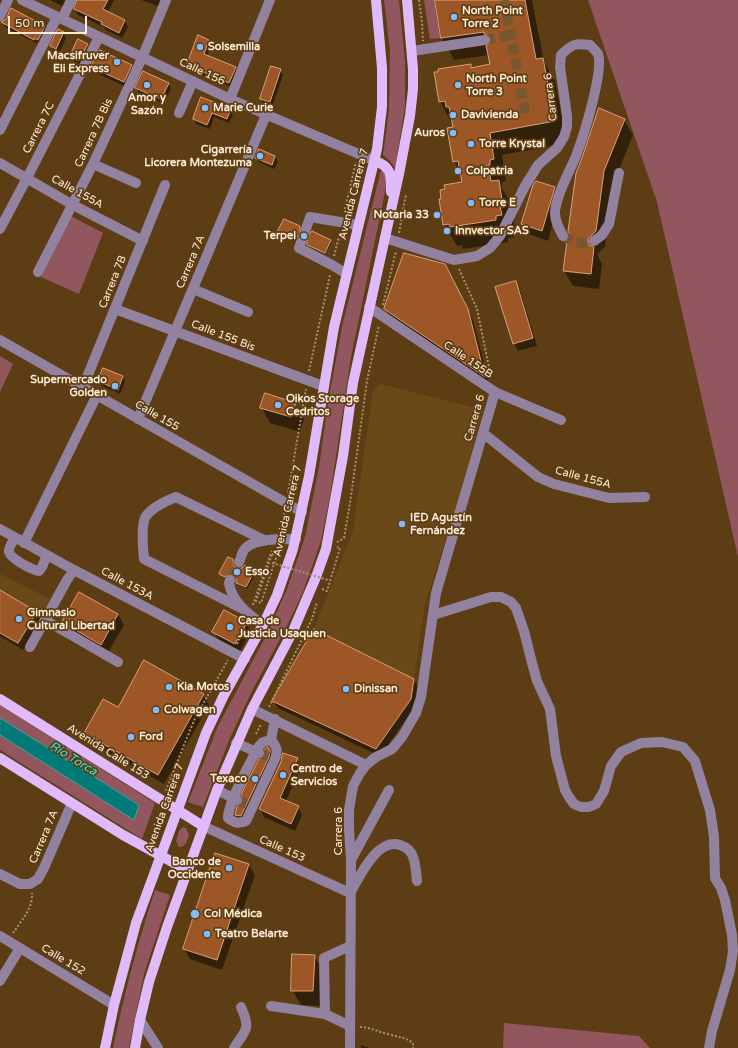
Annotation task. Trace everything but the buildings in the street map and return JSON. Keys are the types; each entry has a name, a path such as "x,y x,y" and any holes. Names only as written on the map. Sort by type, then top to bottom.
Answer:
{"main road":[{"name":"Avenida Carrera 7","path":"105,1048 114,1006 136,923 177,810 206,733 224,695 245,659 277,595 296,539 334,326 375,160 380,128 382,68 376,0"},
{"path":"134,1048 149,982 164,934 203,826 236,743 252,708 293,631 316,577 326,548 343,456 353,383 410,116 413,89 412,51 407,0"},
{"path":"375,160 384,164 391,176 389,220"},
{"name":"Avenida Calle 153","path":"0,699 203,826"},
{"path":"0,758 123,835 187,870"}],"street":[{"path":"0,16 8,0"},
{"name":"Calle 156","path":"22,0 230,99 375,160"},
{"path":"0,130 71,0"},
{"name":"Carrera 7B Bis","path":"38,272 93,164 142,58 166,0"},
{"path":"230,99 270,0"},
{"name":"Carrera 7C","path":"0,229 99,37"},
{"path":"412,51 485,40"},
{"name":"Carrera 6","path":"454,260 477,256 490,248 500,236 525,186 538,165 556,148 564,137 567,128 560,67 561,55 568,48 578,43 590,45 598,54 597,85 584,134 566,177 555,211 556,222 563,236"},
{"path":"178,113 193,81"},
{"name":"Carrera 7A","path":"138,419 266,115"},
{"name":"Calle 155A","path":"0,163 73,205 143,241"},
{"path":"93,164 136,184"},
{"path":"594,241 602,235 610,224 619,173"},
{"name":"Carrera 7B","path":"83,387 165,185"},
{"path":"306,229 310,217 358,225"},
{"path":"385,238 454,260"},
{"path":"301,242 299,248 347,274"},
{"path":"193,288 248,312"},
{"name":"Calle 155B","path":"369,307 495,392 561,420"},
{"name":"Calle 155 Bis","path":"115,309 323,386"},
{"name":"Calle 155","path":"0,340 302,512"},
{"name":"Carrera 6","path":"350,1048 351,860 349,810 353,786 366,765 376,757 392,749 402,738 416,713 421,697 436,593 495,392"},
{"path":"47,555 39,571 14,559 9,554 9,550 20,540 97,396"},
{"name":"Calle 155A","path":"483,433 538,477 554,484 609,498 645,497"},
{"path":"263,625 247,613 144,559 142,543 145,518 159,504 176,497 264,540"},
{"name":"Calle 153A","path":"0,529 74,570 245,659"},
{"path":"239,562 244,550 252,544 264,540 296,539"},
{"path":"30,647 74,570"},
{"path":"230,580 230,591 247,613"},
{"path":"432,615 491,597 502,597 516,608 524,631 535,675 550,709 556,756 569,798 574,804 581,807 589,807 596,804 604,791 611,766 618,756 621,752 641,743 662,742 683,747 695,761 710,810 714,837 715,878 721,888 725,900 732,935 733,951 730,970 712,1031 709,1048"},
{"path":"45,620 118,662"},
{"path":"252,708 366,765"},
{"path":"271,740 275,720"},
{"path":"271,740 277,747 278,753 251,806 246,821 240,823 233,822 228,818 228,812 236,799 255,751 263,742 271,740"},
{"path":"236,743 255,751"},
{"path":"217,790 236,799"},
{"path":"351,860 389,790"},
{"name":"Carrera 7A","path":"30,884 38,879 44,868 72,803"},
{"path":"226,837 233,822"},
{"name":"Calle 153","path":"203,826 350,893"},
{"path":"350,893 365,867 374,855 384,847 395,844 407,848 413,856 418,881"},
{"path":"0,874 20,884 30,884"},
{"name":"Calle 152","path":"4,938 114,1006"},
{"path":"325,1014 324,958 350,946"},
{"path":"0,981 20,948"},
{"path":"270,1006 325,1014 350,1026"},
{"path":"234,1048 245,1031 248,1021 241,1007"},
{"path":"140,1020 158,1048"}],"path":[{"path":"277,555 272,554 256,601 262,603 277,555 278,539 286,503 315,340 358,154"},
{"path":"334,544 344,538 367,380 398,242 407,187"},
{"name":"Carrera 6","path":"454,260 477,310 495,392"},
{"path":"322,589 324,582 322,590 327,591 329,580 340,548 337,546 328,576"},
{"path":"166,793 195,718 232,652 247,613 255,600 271,553"},
{"path":"270,563 329,580"},
{"path":"255,751 265,715 312,619 319,597"},
{"path":"4,938 29,910 32,902 30,884"},
{"path":"350,1026 367,1027 390,1035 405,1037 413,1042 413,1048"}],"shaded area":[{"path":"384,0 399,0 405,62 405,107 395,168 383,155 389,111 390,51"},
{"path":"424,0 434,0 440,38 430,39"},
{"path":"588,0 738,0 738,557 657,202"},
{"path":"381,170 386,174 387,182 351,357 330,496 321,541 303,592 286,628 252,691 230,738 203,807 188,802 218,726 267,634 287,589 305,537 319,467 328,403 342,327"},
{"path":"71,216 103,233 79,294 41,277"},
{"path":"0,356 13,364 0,392"},
{"name":"IED Agustín Fernández","path":"381,384 483,410 453,517 425,604 414,679 314,629 353,531 373,391"},
{"name":"Gimnasio Cultural Libertad","path":"0,574 50,599 20,649 0,638"},
{"path":"0,705 155,803 142,839 0,750"},
{"path":"183,827 186,828 189,835 185,845 179,847 176,841 179,831"},
{"path":"155,890 170,895 144,974 129,1048 113,1048 132,968"},
{"path":"504,1023 639,1036 650,1048 503,1048"}],"water":[{"path":"0,718 139,805 134,820 0,735"}],"tunnel":[{"path":"504,0 526,117"},
{"path":"485,40 511,35"},
{"path":"563,236 578,242 585,243 594,241"},
{"path":"230,580 239,562"},
{"path":"259,753 272,758"},
{"path":"237,800 250,805"}],"place":[{"name":"North Point Torre 2","path":"454,17"},
{"name":"Solsemilla","path":"200,47"},
{"name":"Macsifruver Eli Express","path":"117,62"},
{"name":"Amor y Sazón","path":"147,85"},
{"name":"North Point Torre 3","path":"458,85"},
{"name":"Marie Curie","path":"205,108"},
{"name":"Davivienda","path":"453,115"},
{"name":"Auros","path":"453,133"},
{"name":"Torre Krystal","path":"471,144"},
{"name":"Cigarrería Licorera Montezuma","path":"260,156"},
{"name":"Colpatria","path":"458,171"},
{"name":"Torre E","path":"471,203"},
{"name":"Notaria 33","path":"437,215"},
{"name":"Innvector SAS","path":"447,231"},
{"name":"Terpel","path":"304,236"},
{"name":"Supermercado Golden","path":"115,386"},
{"name":"Oikos Storage Cedritos","path":"278,405"},
{"name":"IED Agustín Fernández","path":"402,524"},
{"name":"Esso","path":"237,572"},
{"name":"Gimnasio Cultural Libertad","path":"19,619"},
{"name":"Casa de Justicia Usaquen","path":"230,627"},
{"name":"Kia Motos","path":"169,687"},
{"name":"Dinissan","path":"346,689"},
{"name":"Colwagen","path":"156,710"},
{"name":"Ford","path":"131,737"},
{"name":"Centro de Servicios","path":"283,775"},
{"name":"Texaco","path":"255,779"},
{"name":"Banco de Occidente","path":"229,868"},
{"name":"Col Médica","path":"195,914"},
{"name":"Teatro Belarte","path":"207,934"}],"water label":[{"name":"Río Torca","path":"73,759"}]}
